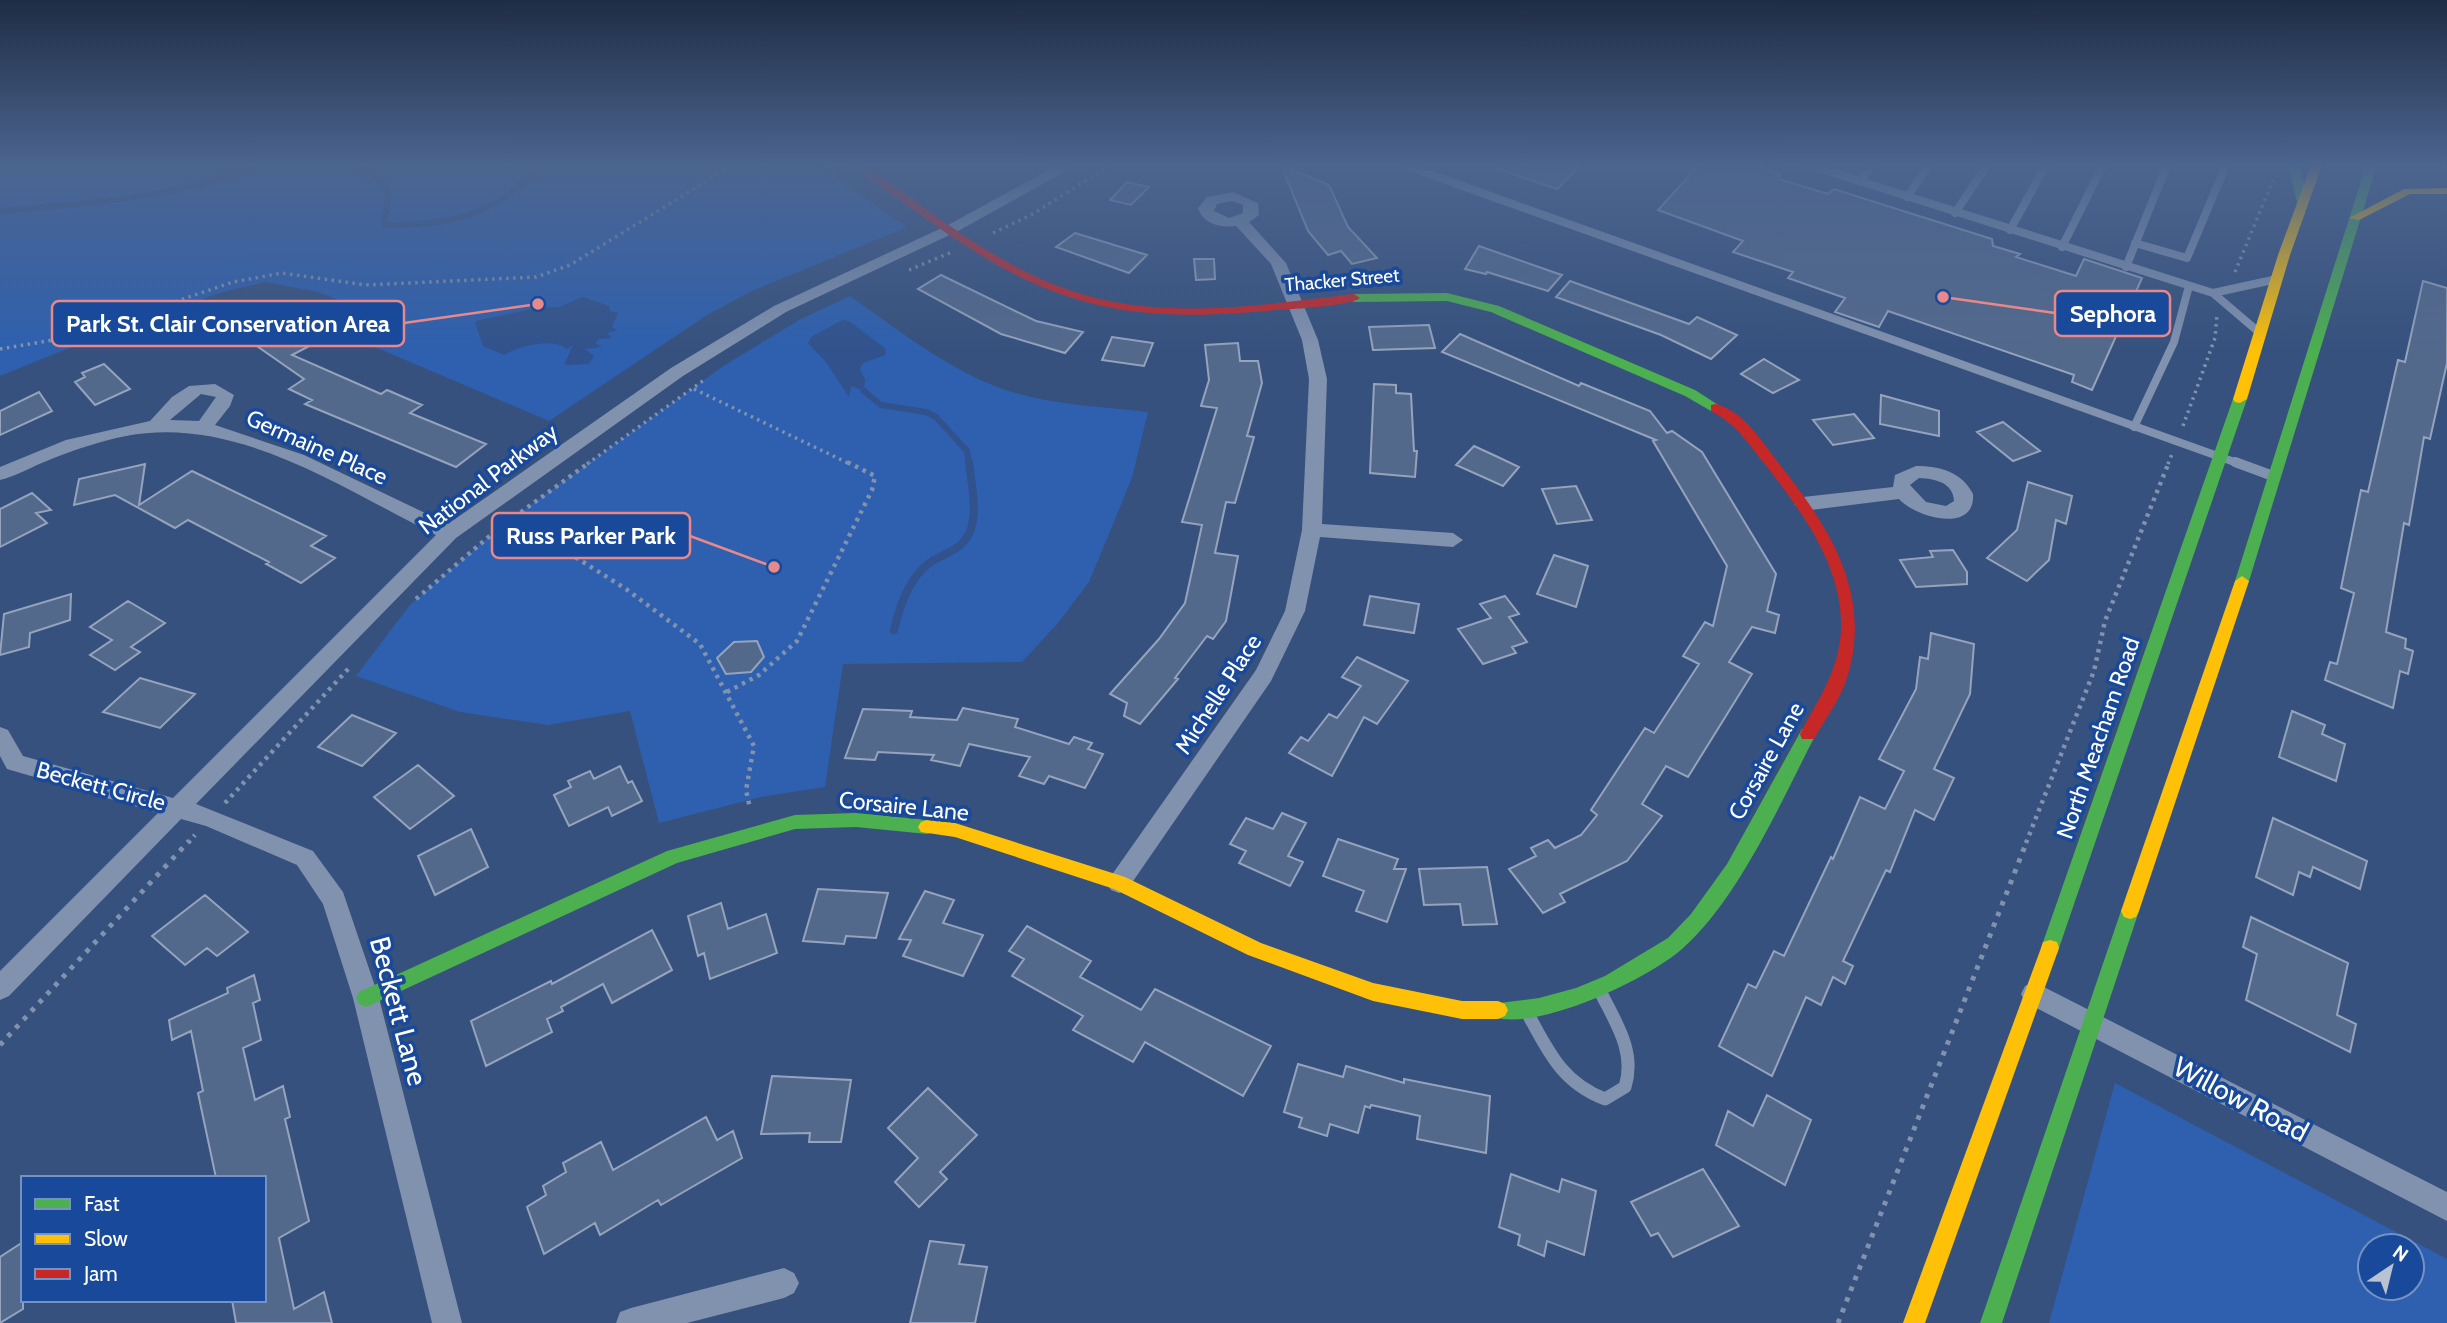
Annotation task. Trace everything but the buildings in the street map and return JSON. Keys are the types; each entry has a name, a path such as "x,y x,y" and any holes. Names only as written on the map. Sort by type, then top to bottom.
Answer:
{"main road":[{"name":"North Meacham Road","path":"1914,1323 2034,994 2261,334 2295,227"},
{"path":"1991,1323 2091,1020 2234,605 2352,227"},
{"name":"Thacker Street","path":"953,228 1005,266 1066,294 1132,307 1218,313 1399,295 1447,297 1494,309 1690,393 1736,419 1804,504"},
{"name":"Corsaire Lane","path":"366,998 673,856 795,822 856,820 955,830 1119,883 1255,949 1373,992 1462,1010 1526,1010 1573,1000 1599,989 1677,942 1709,904 1839,678 1848,629 1844,580 1823,533 1804,504"}],"street":[{"name":"Michelle Place","path":"1119,883 1264,675 1295,611 1312,530 1318,379 1310,341 1278,263 1245,227"},
{"name":"National Parkway","path":"0,988 449,533 677,372 780,309 953,228"},
{"path":"156,426 174,402 190,392 204,387 216,389 225,396 221,406 203,428"},
{"name":"Germaine Place","path":"0,474 24,463 99,438 156,426 203,428 283,454 449,533"},
{"path":"1804,504 1903,492"},
{"path":"1312,530 1454,540"},
{"name":"Beckett Circle","path":"0,736 15,763 176,807"},
{"name":"Beckett Lane","path":"176,807 211,818 305,858 334,900 366,998 447,1323"},
{"name":"Willow Road","path":"2034,994 2091,1020 2447,1207"},
{"path":"631,1323 784,1283"}],"lane":[{"path":"1576,227 2273,476"},
{"path":"1999,227 2213,293 2261,334"},
{"path":"2062,247 2072,227"},
{"path":"2126,267 2142,227"},
{"path":"2135,243 2187,258 2200,227"},
{"path":"2213,293 2277,279"},
{"path":"2134,427 2164,359 2175,342 2189,286"},
{"path":"1526,1010 1565,1078 1584,1093 1605,1099 1625,1087 1631,1064 1626,1046 1599,989"}],"path":[{"path":"0,349 71,337 233,282 282,273 366,285 536,277 570,265 628,227"},
{"path":"2228,289 2254,227"},
{"path":"901,274 952,252"},
{"path":"1838,1323 1945,1042 2077,717 2094,671 2105,621 2177,442 2215,338 2221,300"},
{"path":"410,605 503,525 712,374"},
{"path":"693,388 875,476 872,491 797,641 759,675 727,692"},
{"path":"490,527 503,525 517,534 529,528 626,589 700,644 754,746 746,790 755,833"},
{"path":"0,1045 354,664"}],"shaded area":[{"path":"0,227 907,227 752,291 707,315 549,421 356,339 384,318 318,292 265,282 223,292 116,329 0,376"},
{"path":"850,296 941,359 1000,388 1054,401 1148,412 1132,478 1089,582 1058,623 1022,662 843,664 825,787 761,797 659,823 630,711 548,725 460,712 356,676 410,605 503,525 722,367 799,320"},
{"path":"583,297 609,306 610,311 618,313 612,327 617,330 607,333 612,338 599,339 595,343 602,347 585,349 594,356 589,364 565,363 573,345 567,349 561,345 536,344 504,355 483,346 475,322 537,308 559,307"},
{"path":"842,320 849,321 886,349 885,355 863,363 860,369 865,379 864,391 851,386 849,397 826,362 808,343 811,337"},
{"path":"2115,1083 2396,1232 2356,1232 2356,1302 2426,1302 2426,1248 2447,1259 2447,1323 2049,1323"}],"waterway":[{"path":"864,391 881,405 926,412 936,417 967,451 969,464"},
{"path":"894,630 902,603 921,570 959,546 971,529 974,500 969,462"}],"traffic: fast":[{"path":"2242,581 2353,227"},
{"path":"1354,298 1447,297 1495,309 1690,393 1716,408"},
{"path":"2050,948 2240,399"},
{"path":"1498,1010 1539,1007 1576,997 1612,982 1675,944 1698,920 1733,870 1808,734"},
{"path":"366,998 673,856 795,822 856,820 927,827"},
{"path":"1991,1323 2130,911"}],"traffic: slow":[{"path":"2240,399 2294,227"},
{"path":"2130,911 2242,581"},
{"path":"927,827 955,830 1119,883 1255,949 1373,992 1462,1010 1498,1010"},
{"path":"1914,1323 2050,948"}],"traffic: jam":[{"path":"945,227 1037,282 1099,303 1134,309 1208,312 1354,298"},
{"path":"1716,408 1736,419 1782,477 1823,538 1838,570 1847,604 1848,640 1839,678 1808,734"}],"place":[{"name":"Sephora","path":"1943,297"},
{"name":"Park St. Clair Conservation Area","path":"538,304"},
{"name":"Russ Parker Park","path":"774,567"}]}
